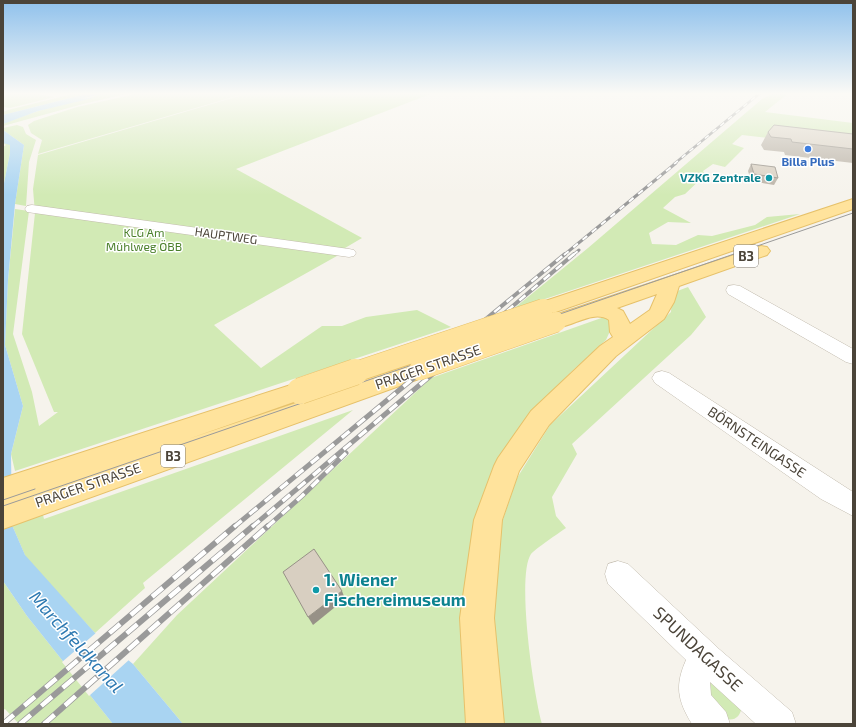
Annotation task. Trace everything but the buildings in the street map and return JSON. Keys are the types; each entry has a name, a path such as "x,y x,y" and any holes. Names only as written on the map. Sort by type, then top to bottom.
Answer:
{"main road":[{"name":"PRAGER STRASSE","path":"3,515 37,491 550,316 608,286 853,204"},
{"name":"PRAGER STRASSE","path":"550,316 581,314 635,292 671,283 853,217"},
{"path":"485,724 476,618 488,520 507,466 540,418 631,323 634,314 635,292 633,284 649,272"},
{"path":"614,342 657,314 664,302 671,283"},
{"path":"608,286 635,292 649,305 646,322"},
{"path":"581,314 596,311 614,314 619,318 621,323 614,342"},
{"name":"PRAGER STRASSE","path":"3,491 37,491"}],"street":[{"name":"HAUPTWEG","path":"32,209 349,253"},
{"path":"734,290 853,357"},
{"name":"BÖRNSTEINGASSE","path":"662,378 829,491 853,505"},
{"name":"SPUNDAGASSE","path":"618,574 708,660 780,724"},
{"path":"708,660 698,670 693,684 696,698 703,714 714,724"}],"green space":[{"path":"23,127 26,134 36,140 29,162 26,206 15,204 24,145 3,130 3,128"},
{"path":"29,127 131,127 38,154 42,140 31,133"},
{"name":"KLG Am Mühlweg ÖBB","path":"134,127 345,127 236,169 362,238 345,248 344,252 214,325 261,368 322,326 342,326 366,317 417,310 451,327 15,471 11,454 23,406 5,345 8,280 15,209 29,211 13,334 32,392 39,426 58,412 54,412 22,334 35,213 33,189 38,155"},
{"path":"729,127 853,127 853,148 742,135 732,144 744,148 725,167 713,164 703,171 705,175 685,194 675,197 663,208 691,223 668,222 649,233 652,244 676,245 698,235 712,236 755,225 767,217 800,214 512,310 588,248"},
{"path":"3,143 10,144 10,153 3,188 3,147 6,145"},
{"path":"688,287 706,317 691,335 572,444 577,454 552,497 556,516 566,528 533,552 527,566 525,586 528,637 535,689 542,724 504,724 493,674 495,543 517,478 550,425 671,312 672,293"},
{"path":"607,316 614,322 606,340 571,372 536,408 501,458 472,724 183,724 133,664 177,615 431,378"},
{"path":"353,410 143,583 145,588 95,633 27,560 12,525 43,515 44,519"},
{"path":"3,581 27,616 113,724 19,724 5,709 3,710"},
{"path":"708,678 742,706 740,714 736,718 730,720 722,718 705,682"}],"water":[{"name":"Marchfeldkanal","path":"3,130 24,145 15,204 8,280 5,345 23,406 11,454 12,525 25,555 95,633 133,664 183,724 113,724 27,616 3,581 3,188 10,153 10,145 3,143"}],"pier":[{"path":"97,632 130,659 89,696 62,662"}],"tram line":[{"path":"3,506 853,213"},
{"path":"3,500 35,489"}],"railway":[{"path":"674,164 719,127"},
{"path":"564,255 676,163"},
{"path":"573,255 579,250"},
{"path":"420,373 565,254"},
{"path":"434,373 574,254"},
{"path":"234,527 421,372"},
{"path":"252,527 435,372"},
{"path":"267,527 302,496 346,453"},
{"path":"3,724 235,526"},
{"path":"20,724 253,526"},
{"path":"44,724 268,526"}],"place":[{"name":"Billa Plus","path":"808,149"},
{"name":"VZKG Zentrale","path":"769,178"},
{"name":"1. Wiener Fischereimuseum","path":"316,590"}]}
